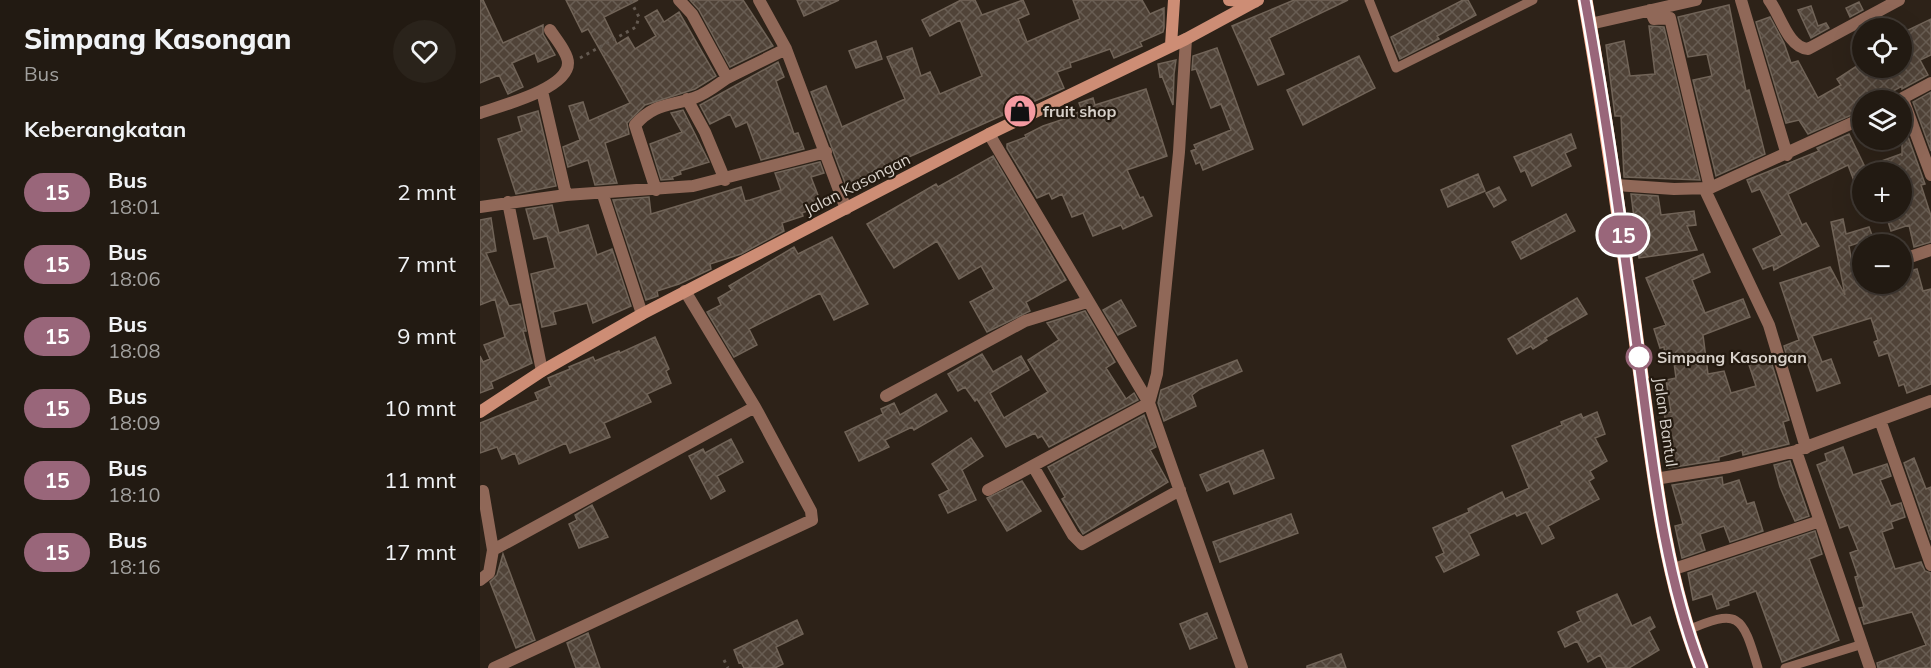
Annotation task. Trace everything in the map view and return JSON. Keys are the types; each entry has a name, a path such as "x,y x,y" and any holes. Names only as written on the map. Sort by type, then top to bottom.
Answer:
{"main road":[{"path":"1171,45 1174,0"},
{"path":"1229,0 1256,1"},
{"name":"Jalan Bantul","path":"1585,0 1616,185 1655,479 1671,570 1686,631 1701,668"},
{"name":"Jalan Kasongan","path":"480,412 542,371 685,291 988,134 1186,39 1256,1"}],"street":[{"path":"680,0 692,14 727,78"},
{"path":"759,0 786,49 846,208"},
{"path":"1590,24 1696,0"},
{"path":"1741,0 1787,155"},
{"path":"1769,0 1792,39 1803,49 1815,46 1899,0"},
{"path":"1650,10 1654,19 1670,18 1708,189 1768,325 1820,521 1870,668"},
{"path":"480,113 542,91 560,78 568,65 567,58 550,30"},
{"path":"988,490 1149,403 1155,388 1160,351 1179,152 1186,39"},
{"path":"656,190 635,125 653,109 694,98 727,78 786,49"},
{"path":"1912,94 1931,83"},
{"path":"542,91 566,195"},
{"path":"687,99 705,132 725,180"},
{"path":"1616,185 1708,189 1787,155 1852,123"},
{"path":"1912,128 1931,175"},
{"path":"988,134 1149,403 1242,668"},
{"path":"480,207 566,195 603,195 656,190 725,180 826,152"},
{"path":"603,195 642,314"},
{"path":"507,202 542,371"},
{"path":"1912,256 1931,250"},
{"path":"494,668 812,520 811,511 755,407 685,291"},
{"path":"886,396 1024,321 1087,302"},
{"path":"1655,479 1729,467 1801,449 1931,401"},
{"path":"493,550 755,407"},
{"path":"1880,420 1931,565"},
{"path":"1033,466 1073,535 1082,544 1180,490"},
{"path":"480,580 489,573 493,550 483,491"},
{"path":"1671,570 1820,521"}],"lane":[{"path":"1369,0 1396,68 1533,0"},
{"path":"1686,631 1724,616 1733,617 1744,627 1758,668"},
{"path":"1785,668 1863,644"}],"path":[{"path":"568,65 636,27 639,17 630,0"},
{"path":"724,660 728,668"}],"building":[{"path":"480,0 483,0 503,43 543,25 543,34 555,55 538,62 535,53 512,63 523,87 508,94 499,75 480,83"},
{"path":"566,0 638,0 604,17 617,44 628,37 635,49 656,36 645,17 657,10 664,22 679,12 716,76 695,89 645,105 627,123 629,134 605,143 617,183 595,185 588,160 568,167 563,147 580,140 569,106 583,102 589,121 630,103 588,29 582,32"},
{"path":"690,0 743,0 773,46 730,67 699,10"},
{"path":"797,0 839,0 804,16"},
{"path":"961,0 975,0 982,15 1023,0 1029,14 1018,19 1027,42 1080,19 1073,0 1142,0 1150,14 1164,8 1164,28 1163,32 1140,42 1142,46 1114,58 1110,49 1070,63 1071,67 1057,72 1064,88 893,164 894,169 880,175 881,178 848,191 811,92 826,86 842,127 905,99 887,57 912,48 921,76 930,72 940,94 982,76 960,20 930,36 922,20"},
{"path":"1294,0 1348,0 1269,38 1284,74 1258,85 1232,26"},
{"path":"1463,0 1468,0 1476,15 1437,36 1439,39 1400,59 1391,37"},
{"path":"1859,2 1863,10 1850,17 1846,8"},
{"path":"1729,5 1746,91 1749,90 1765,154 1716,176 1693,80 1712,76 1707,54 1688,57 1678,17"},
{"path":"1811,6 1818,26 1826,23 1829,28 1811,38 1798,10"},
{"path":"1770,17 1784,43 1791,63 1798,61 1818,98 1841,85 1837,79 1852,69 1852,78 1912,78 1912,28 1931,19 1931,55 1920,60 1928,75 1902,89 1902,86 1895,90 1852,90 1852,115 1808,134 1799,120 1786,123 1756,22"},
{"path":"1649,26 1664,27 1700,180 1624,177 1621,116 1615,116 1606,45 1624,41 1630,76 1655,74"},
{"path":"876,41 882,59 856,68 849,51"},
{"path":"1217,48 1253,149 1203,170 1200,162 1196,164 1191,151 1196,149 1194,145 1231,130 1221,104 1211,108 1196,69 1192,70 1193,56"},
{"path":"1359,56 1375,88 1303,125 1287,90"},
{"path":"1176,60 1173,105 1162,76 1160,77 1158,64"},
{"path":"778,62 784,77 776,81 794,134 798,133 804,149 761,160 747,122 736,127 730,114 710,124 700,105"},
{"path":"1146,89 1167,156 1127,170 1140,198 1143,197 1152,216 1123,229 1121,225 1093,236 1083,213 1072,217 1062,194 1052,199 1049,193 1037,198 1007,148 1007,144 1026,137 1025,135 1043,126 1082,111 1079,103 1093,98 1095,105"},
{"path":"1931,92 1931,151 1913,102"},
{"path":"683,110 709,162 680,171 681,174 672,177 673,179 661,180 650,144 682,132 671,113"},
{"path":"538,111 556,186 516,194 498,139 522,131 518,117"},
{"path":"1571,134 1576,148 1565,153 1571,166 1532,186 1525,170 1521,172 1514,157"},
{"path":"1849,134 1852,140 1852,150 1857,150 1863,162 1852,162 1852,176 1848,165 1788,194 1802,225 1806,223 1819,246 1774,270 1773,265 1763,269 1753,249 1782,235 1760,189 1752,192 1747,180 1819,151 1817,148"},
{"path":"1912,148 1925,184 1921,185 1931,216 1931,242 1914,247 1909,225 1891,231 1888,222 1912,222 1912,162 1879,162 1901,154 1902,156 1902,150 1912,150"},
{"path":"993,156 1066,280 1026,302 1030,311 987,332 970,302 994,289 981,266 959,279 937,241 894,268 867,224 936,184 938,187"},
{"path":"820,162 824,173 811,177 821,203 806,208 807,211 802,213 803,216 782,223 784,231 741,254 710,264 711,269 679,284 657,291 658,296 646,300 613,200 649,197 651,214 741,187 745,201 781,190 775,173"},
{"path":"1478,174 1485,191 1448,207 1441,190"},
{"path":"1499,187 1506,200 1494,207 1486,193"},
{"path":"1631,194 1658,196 1661,215 1694,211 1696,225 1687,226 1697,250 1639,258"},
{"path":"552,205 559,233 588,225 597,255 612,249 631,306 593,323 587,303 553,312 556,324 542,327 531,274 555,268 547,236 534,239 526,209"},
{"path":"1566,214 1575,231 1521,259 1512,242"},
{"path":"491,218 496,251 486,253 509,306 520,304 526,331 523,331 532,363 491,382 493,388 480,393 480,356 483,362 490,359 484,345 505,337 495,299 480,305 480,220"},
{"path":"1843,219 1846,234 1869,227 1872,234 1852,234 1852,245 1849,246 1852,264 1852,294 1912,294 1912,270 1917,269 1923,291 1931,289 1931,384 1907,393 1904,384 1899,386 1888,353 1879,356 1874,342 1878,340 1871,318 1812,336 1822,362 1831,359 1840,383 1817,391 1805,356 1788,361 1784,346 1799,340 1780,283 1830,267 1845,295 1831,222"},
{"path":"832,237 868,304 834,320 820,293 749,329 757,345 734,357 707,312 721,305 718,298 732,290 729,286 794,247 798,254"},
{"path":"1703,254 1710,272 1692,280 1705,313 1743,299 1750,317 1703,335 1708,374 1724,371 1731,393 1756,386 1749,365 1770,358 1789,420 1783,422 1789,444 1743,455 1742,450 1719,457 1719,460 1669,468 1665,444 1670,443 1664,413 1671,412 1666,380 1676,378 1673,355 1665,356 1664,347 1660,348 1654,329 1666,325 1646,278"},
{"path":"1577,298 1587,314 1545,338 1547,340 1533,349 1531,346 1517,354 1508,339"},
{"path":"1121,300 1136,326 1118,335 1103,310"},
{"path":"1085,311 1115,362 1106,368 1126,399 1134,393 1138,400 1049,447 1042,436 1038,438 1035,433 1006,447 977,399 975,401 965,387 958,391 948,374 982,354 993,372 1021,356 1029,370 990,393 1004,418 1048,392 1028,360 1059,340 1047,323"},
{"path":"655,337 669,369 666,371 671,383 647,394 651,402 604,423 610,437 570,453 566,443 519,464 515,453 502,459 497,447 480,453 480,423 538,400 535,393 551,386 548,378 570,369 569,367 593,357 595,361 619,351 620,353"},
{"path":"1237,360 1242,371 1200,389 1192,395 1196,406 1164,421 1158,403 1161,390"},
{"path":"936,394 947,411 914,430 912,427 885,440 889,447 859,461 845,432 883,414 881,409 894,403 900,415"},
{"path":"1597,412 1605,434 1595,438 1607,461 1590,471 1594,478 1589,481 1599,499 1548,526 1554,538 1542,544 1526,512 1517,516 1515,513 1469,534 1479,555 1444,572 1436,557 1444,553 1433,528 1469,512 1468,509 1502,492 1505,499 1529,488 1512,446 1562,425 1561,422 1581,414 1583,418"},
{"path":"1144,415 1156,447 1150,450 1168,482 1083,534 1062,499 1065,497 1048,467"},
{"path":"971,438 983,456 962,470 976,500 948,513 939,495 949,490 932,464"},
{"path":"731,439 743,462 717,476 725,491 711,499 689,456 703,449 705,453"},
{"path":"1843,447 1853,475 1887,464 1891,476 1880,480 1891,506 1901,503 1905,517 1891,522 1893,528 1882,532 1895,569 1921,562 1925,571 1931,573 1931,668 1878,668 1877,663 1926,645 1912,612 1864,624 1859,608 1864,607 1855,577 1858,576 1850,553 1858,550 1848,525 1840,528 1817,465 1827,461 1825,454"},
{"path":"1263,450 1274,478 1234,494 1229,481 1207,491 1200,475"},
{"path":"1914,458 1926,489 1931,487 1931,540 1904,463"},
{"path":"1790,461 1809,516 1795,521 1780,487 1774,465"},
{"path":"1722,477 1723,485 1739,480 1747,504 1754,502 1763,531 1730,542 1724,526 1700,534 1705,550 1682,558 1675,526 1683,524 1672,485"},
{"path":"1022,481 1041,511 1007,531 987,498"},
{"path":"592,505 608,537 579,548 569,524 577,520 575,515"},
{"path":"1291,514 1298,533 1220,562 1213,542"},
{"path":"1815,531 1822,554 1809,559 1839,640 1782,662 1756,591 1728,601 1729,605 1717,609 1712,594 1693,600 1688,573"},
{"path":"503,554 535,640 516,648 490,582 497,575"},
{"path":"1617,594 1632,626 1650,617 1655,627 1649,631 1659,650 1629,668 1607,668 1600,655 1588,662 1577,641 1565,647 1558,632 1581,621 1577,612"},
{"path":"1207,613 1217,638 1190,649 1180,624"},
{"path":"797,620 803,634 776,647 783,664 775,668 744,668 741,662 739,663 734,650"},
{"path":"588,633 600,668 576,668 567,643"},
{"path":"1341,654 1346,668 1307,668 1307,666"}],"bus line":[{"name":"15","path":"1585,0 1616,185 1661,518 1686,631 1701,668"}],"place":[{"name":"fruit shop","path":"1020,111"},
{"name":"Simpang Kasongan","path":"1639,357"}]}
